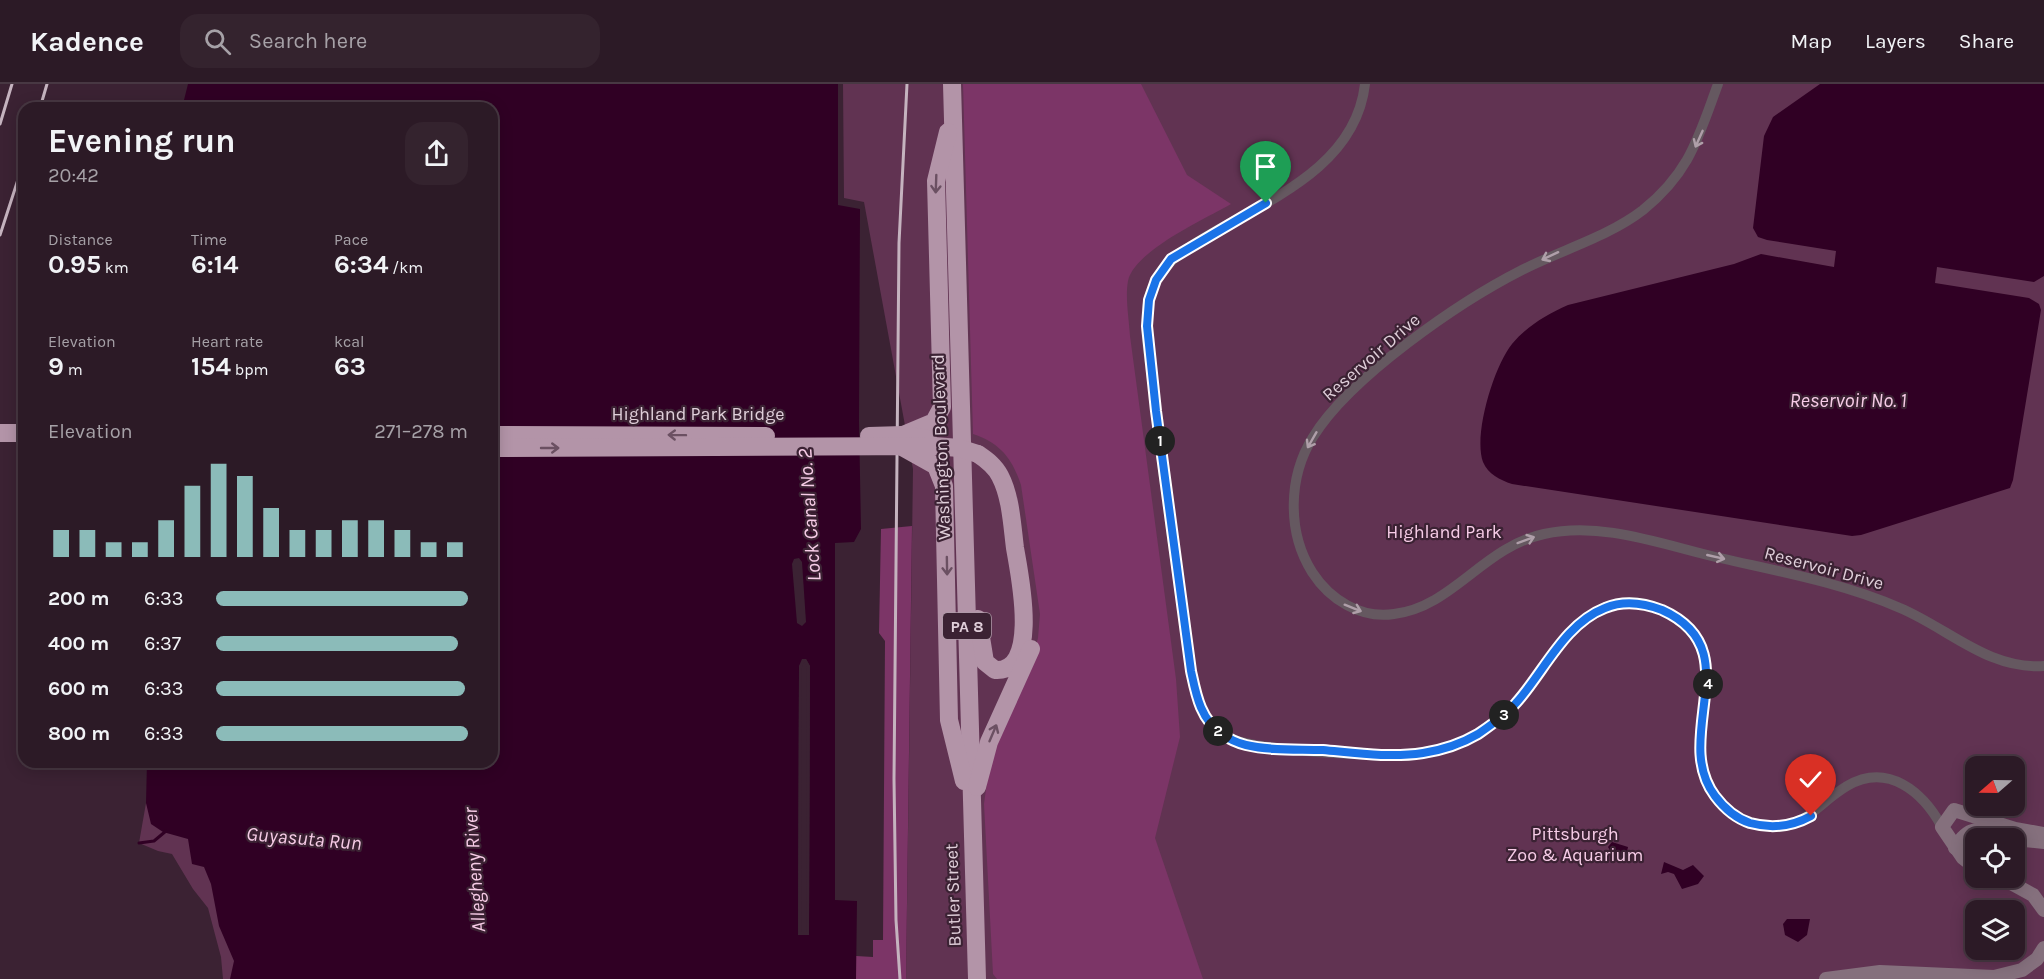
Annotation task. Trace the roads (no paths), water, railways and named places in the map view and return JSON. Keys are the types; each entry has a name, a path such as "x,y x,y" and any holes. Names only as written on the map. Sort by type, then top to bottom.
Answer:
{"highway":[{"name":"Washington Boulevard","path":"952,84 972,447 971,810"},
{"path":"903,441 934,422 942,407 936,181 953,106"},
{"path":"0,433 18,433"},
{"name":"Highland Park Bridge","path":"498,435 903,441"},
{"path":"903,441 949,447 972,447 997,455 1014,484 1034,620 1028,658 989,742 971,810"},
{"path":"903,441 936,466 944,486 949,720 971,810"},
{"name":"Highland Park Bridge","path":"498,448 903,441"},
{"path":"0,446 18,446"},
{"path":"972,447 996,468 1007,492 1024,609 1023,639 1018,654 1008,666 998,671 988,666 980,648 972,447"},
{"name":"Butler Street","path":"971,810 977,979"}],"main road":[{"path":"1965,858 1955,848 1942,826 1951,812 1959,810 2015,829 2044,834"},
{"path":"1955,848 1965,834"},
{"path":"2025,840 2044,842"},
{"path":"2020,888 2033,895 2044,910"},
{"path":"1826,979 1880,972 1994,977 2022,970 2037,959 2044,948"}],"street":[{"path":"1365,84 1355,124 1338,148 1284,192 1171,259 1156,280 1149,300 1147,326 1156,411 1191,671 1198,703 1212,726 1232,740 1263,747 1396,755 1444,749 1479,733 1507,712 1570,634 1594,613 1619,604 1641,603 1675,617 1697,639 1706,663 1708,682 1699,740 1702,771 1712,792 1732,814 1758,825 1790,825 1811,816 1850,784 1875,777 1898,782 1913,791 1927,802 1942,826"},
{"name":"Reservoir Drive","path":"1718,84 1691,157 1647,206 1616,226 1503,280 1452,312 1382,366 1345,398 1320,426 1300,464 1293,502 1297,539 1310,569 1325,589 1348,606 1376,615 1389,615 1429,604 1488,559 1512,545 1540,535 1591,530 1852,589 1908,611 1991,657 2016,664 2044,666"}],"water":[{"path":"188,84 838,84 838,205 860,209 861,529 854,542 835,543 835,900 857,901 856,979 230,979 234,961 219,926 211,884 204,867 192,864 188,839 163,832 151,824 146,803 147,768 498,768 498,102 184,102","holes":["806,659 810,666 809,934 798,935 799,666"]},
{"name":"Reservoir No. 1","path":"1820,84 2044,84 2044,276 2034,282 1937,267 1935,283 2029,298 2039,304 2041,310 2010,488 1852,536 1512,484 1491,473 1483,462 1481,435 1492,384 1512,344 1531,326 1545,317 1568,305 1734,264 1761,254 1834,267 1836,251 1767,240 1758,237 1753,228 1764,136 1773,117"},
{"path":"1612,842 1628,847 1625,861 1616,861 1608,847"},
{"path":"1664,862 1683,870 1693,865 1704,876 1698,884 1682,889 1674,874 1668,872 1661,874"},
{"path":"1787,919 1810,919 1807,935 1798,942 1785,935 1783,924"}],"waterway":[{"name":"Guyasuta Run","path":"139,843 154,841 166,831"}],"railway":[{"path":"0,124 12,84"},
{"path":"42,102 47,84"},
{"path":"900,979 896,920 894,779 899,243 907,84"},
{"path":"0,235 18,180"}],"water label":[{"name":"Lock Canal No. 2","path":"809,515"},
{"name":"Allegheny River","path":"474,870"}],"park label":[{"name":"Highland Park","path":"1444,532"},
{"name":"Pittsburgh Zoo & Aquarium","path":"1575,844"}]}
